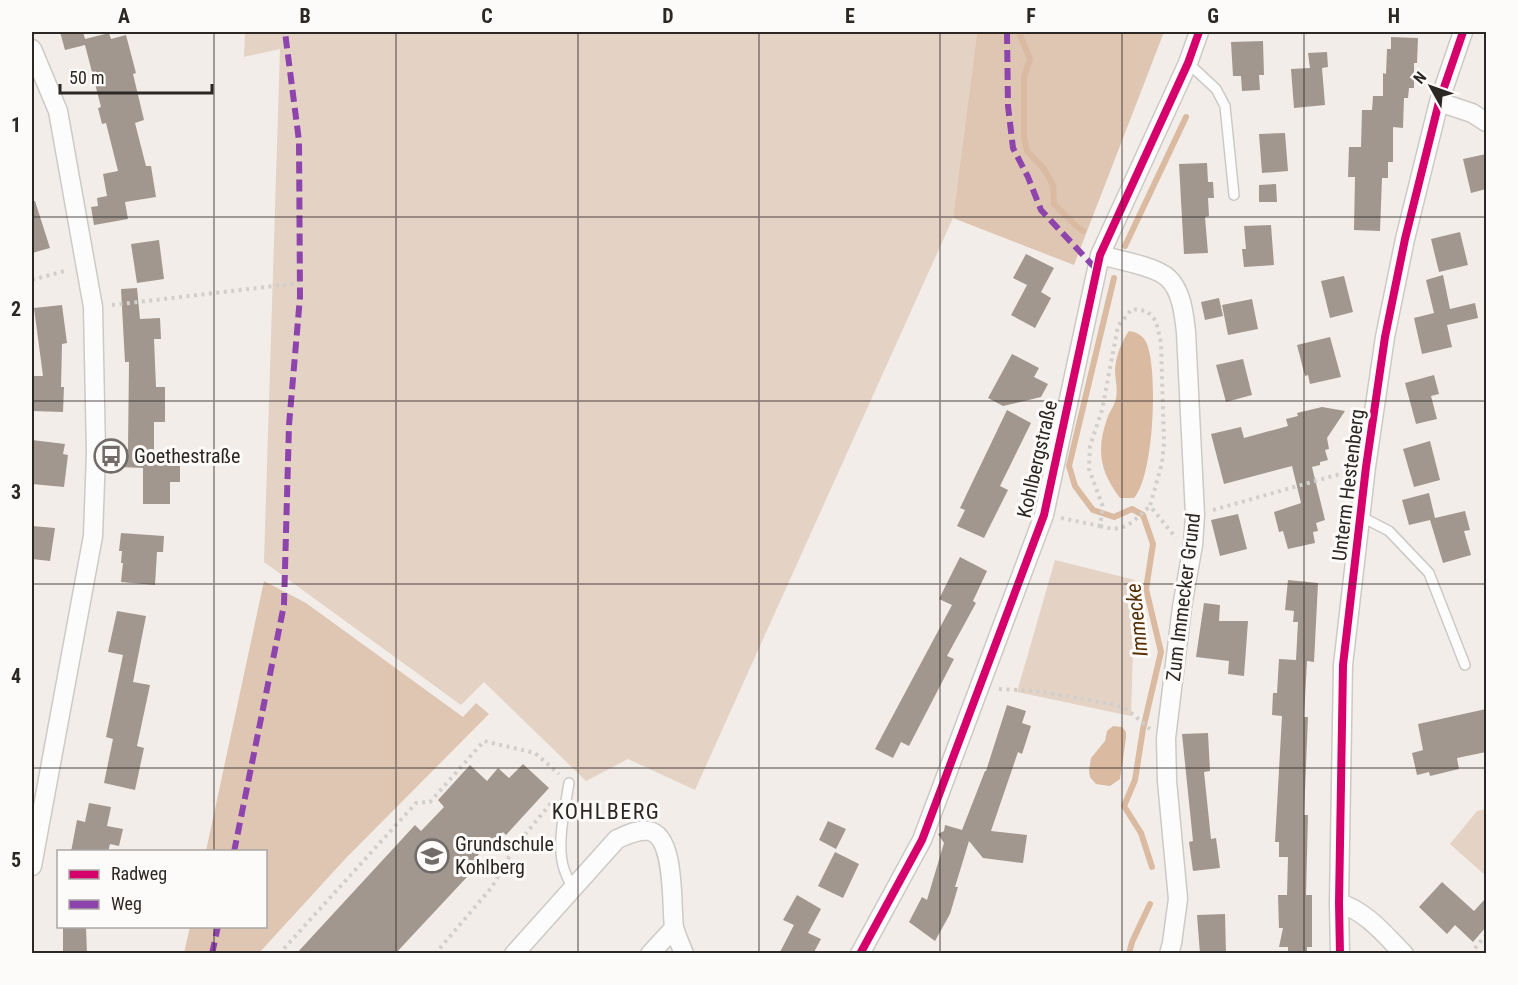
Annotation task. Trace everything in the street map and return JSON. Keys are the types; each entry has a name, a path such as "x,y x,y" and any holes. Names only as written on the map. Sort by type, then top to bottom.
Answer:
{"street":[{"name":"Kohlbergstraße","path":"860,954 922,840 1024,563 1044,515 1100,255 1188,63 1199,32"},
{"name":"Unterm Hestenberg","path":"1340,954 1343,665 1366,467 1387,326 1405,239 1439,102 1463,32"},
{"path":"32,49 58,111 93,307 96,453 93,536 32,866"},
{"path":"1439,102 1472,113 1486,122"},
{"name":"Zum Immecker Grund","path":"1100,255 1157,272 1168,278 1175,286 1183,308 1186,332 1195,515 1193,545 1182,607 1166,738 1167,781 1178,899 1169,954"},
{"path":"513,954 617,838 635,832 650,831 659,837 666,849 674,928 684,954"},
{"path":"1339,903 1352,907 1362,914 1404,954"},
{"path":"650,954 674,928"}],"lane":[{"path":"1188,63 1216,89 1225,106 1234,195"},
{"path":"1360,516 1389,531 1429,573 1465,665"},
{"path":"569,783 562,825 561,858 572,887"}],"path":[{"path":"32,280 86,265"},
{"path":"93,307 300,282"},
{"path":"1044,515 1114,530 1126,526 1150,506 1162,463 1163,400 1161,343 1156,321 1148,311 1132,309 1118,326 1102,410 1090,446 1089,469 1103,507 1100,526"},
{"path":"1195,515 1366,467"},
{"path":"1150,506 1175,538 1193,545"},
{"path":"997,689 1037,690 1112,704 1128,710 1150,729"},
{"path":"279,954 416,802 430,802 484,741 535,753 569,783 514,848 492,886 435,954"},
{"path":"1470,954 1486,935"}],"shaded area":[{"path":"245,32 977,32 953,218 695,790 628,759 586,781 484,682 461,705 264,562 280,49 244,57"},
{"path":"977,32 1164,32 1074,265 953,218"},
{"path":"1129,331 1140,335 1147,344 1152,377 1152,423 1150,447 1141,486 1134,498 1120,498 1104,470 1101,451 1104,430 1116,398 1116,360 1121,344"},
{"path":"1055,560 1135,580 1131,716 1017,692"},
{"path":"264,581 306,603 463,717 476,703 489,714 347,857 259,953 184,953 190,928 267,928 267,850 206,850"},
{"path":"1113,726 1122,727 1126,732 1120,779 1110,786 1096,784 1090,777 1091,758 1105,741 1107,731"},
{"path":"1486,809 1486,876 1450,844 1477,811"}],"building":[{"path":"60,32 83,32 85,39 109,33 111,39 126,35 136,73 133,74 144,120 135,123 146,166 151,166 156,197 125,202 128,219 94,225 91,207 98,206 97,198 107,196 103,174 118,171 106,123 102,124 98,108 101,107 85,45 65,50"},
{"path":"1391,37 1418,38 1417,63 1414,63 1414,88 1409,88 1408,98 1404,98 1403,128 1393,127 1393,162 1388,162 1388,178 1382,178 1380,231 1354,230 1355,177 1348,177 1349,147 1361,147 1362,110 1372,110 1373,96 1383,96 1383,73 1386,74 1387,49 1391,49"},
{"path":"1263,41 1264,75 1259,75 1260,90 1242,91 1241,76 1233,76 1231,42"},
{"path":"1327,52 1328,67 1322,68 1325,105 1294,108 1291,69 1310,68 1308,53"},
{"path":"1285,133 1288,171 1262,173 1259,134"},
{"path":"1486,154 1486,189 1471,193 1463,159"},
{"path":"1207,163 1208,182 1213,182 1214,198 1208,198 1209,216 1205,217 1208,253 1184,254 1179,164"},
{"path":"1276,184 1277,202 1259,202 1259,185"},
{"path":"32,201 35,201 50,248 32,253"},
{"path":"1271,225 1274,265 1244,267 1242,249 1246,249 1244,226"},
{"path":"1460,232 1468,265 1439,272 1431,239"},
{"path":"159,240 164,279 137,283 131,244"},
{"path":"1026,254 1054,268 1041,292 1051,298 1035,328 1011,315 1027,285 1013,278"},
{"path":"1443,275 1450,309 1475,303 1478,318 1447,325 1452,347 1422,354 1414,318 1434,313 1426,280"},
{"path":"1344,276 1353,312 1330,318 1321,281"},
{"path":"137,288 140,319 160,318 161,339 154,339 156,387 165,387 165,422 154,422 154,461 180,461 180,482 170,482 170,504 143,504 143,468 120,467 121,449 128,449 129,362 125,362 121,289"},
{"path":"1219,298 1223,316 1205,320 1201,302"},
{"path":"1252,299 1258,329 1228,335 1222,305"},
{"path":"62,305 67,343 62,344 63,412 32,411 32,376 43,376 34,308"},
{"path":"1330,337 1341,377 1310,384 1308,375 1305,376 1297,345"},
{"path":"1012,354 1039,368 1034,377 1048,384 1041,397 1003,406 988,398"},
{"path":"1243,359 1252,395 1226,402 1216,365"},
{"path":"1434,375 1439,394 1431,396 1437,419 1416,424 1405,383"},
{"path":"1322,407 1345,411 1327,438 1329,449 1325,450 1328,460 1312,467 1325,520 1316,523 1318,531 1313,532 1315,543 1288,549 1283,531 1279,532 1274,512 1301,503 1292,466 1224,484 1211,434 1241,427 1244,438 1288,426 1286,419 1298,416 1297,413"},
{"path":"1007,410 1031,423 1000,486 1008,490 984,538 957,526 965,510 960,508"},
{"path":"32,440 65,444 63,454 68,455 64,487 32,484"},
{"path":"1430,441 1440,480 1414,487 1403,449"},
{"path":"1429,493 1435,518 1465,511 1470,530 1464,531 1471,555 1443,563 1430,520 1409,525 1402,500"},
{"path":"1238,514 1247,549 1220,556 1211,520"},
{"path":"32,526 55,528 50,561 32,559"},
{"path":"121,533 164,536 163,552 157,552 155,585 121,582 123,563 121,563 122,551 119,551"},
{"path":"960,557 987,571 973,601 976,603 947,656 954,659 909,746 901,742 893,758 875,749 952,605 939,599"},
{"path":"1288,580 1318,583 1314,662 1307,661 1304,717 1308,717 1304,815 1308,815 1306,895 1312,895 1312,947 1307,947 1307,954 1288,954 1288,947 1279,947 1283,928 1279,928 1278,895 1287,895 1288,857 1279,857 1279,842 1275,842 1282,716 1272,715 1273,693 1277,693 1279,659 1296,660 1298,622 1293,622 1294,611 1285,610"},
{"path":"1204,603 1220,605 1219,621 1248,621 1244,676 1228,674 1229,661 1196,657"},
{"path":"117,611 146,616 133,682 150,685 137,746 144,748 135,790 104,783 113,739 106,737 123,655 108,652"},
{"path":"1007,705 1026,711 1022,723 1031,726 1022,754 1018,752 991,831 1027,835 1023,863 983,858 969,841 955,887 958,887 950,914 935,941 909,922 922,897 927,900 944,843 938,834 944,831 945,825 962,830 986,771"},
{"path":"1486,709 1486,752 1457,758 1459,769 1430,776 1429,772 1417,775 1412,753 1423,750 1418,724"},
{"path":"1208,733 1210,771 1204,772 1211,839 1216,838 1220,868 1193,871 1189,842 1193,841 1182,734"},
{"name":"Grundschule Kohlberg","path":"523,764 549,788 506,835 503,832 490,846 488,844 463,872 467,877 395,954 296,954 415,825 421,831 444,807 438,800 470,765 487,781 498,768 509,778"},
{"path":"89,803 111,807 107,826 123,829 119,846 110,844 108,850 71,850 77,820 85,822"},
{"path":"828,821 846,829 836,849 819,840"},
{"path":"835,852 859,864 843,898 818,886"},
{"path":"1442,882 1474,911 1486,898 1486,927 1473,942 1455,925 1447,934 1419,907"},
{"path":"797,895 821,909 808,933 821,939 813,954 779,954 794,925 783,920"},
{"path":"1225,914 1226,954 1200,954 1197,915"},
{"path":"63,928 86,928 87,954 63,954"}],"waterway":[{"name":"Immecke","path":"1021,32 1020,35 1030,59 1024,77 1024,137 1027,151 1044,169 1053,185 1054,204 1083,231"},
{"path":"1125,246 1186,117"},
{"name":"Immecke","path":"1114,278 1069,466 1075,486 1093,510 1114,517 1132,509 1143,515 1153,544 1146,589 1161,652 1143,729 1135,780 1124,806 1141,833 1152,867"},
{"name":"Immecke","path":"1129,954 1132,942 1150,904"}],"marked path":[{"path":"234,850 284,605 289,425 300,297 299,141 285,32"},
{"path":"1007,32 1008,106 1013,148 1041,210 1097,270"},
{"path":"212,954 218,928"}],"cycle path":[{"path":"860,954 922,840 1044,515 1100,255 1188,63 1199,32"},
{"path":"1340,954 1343,665 1366,467 1385,337 1405,239 1439,102 1463,32"}],"place":[{"name":"Goethestraße","path":"111,456"},
{"name":"Grundschule Kohlberg","path":"432,856"}],"district":[{"name":"KOHLBERG","path":"606,811"}]}
